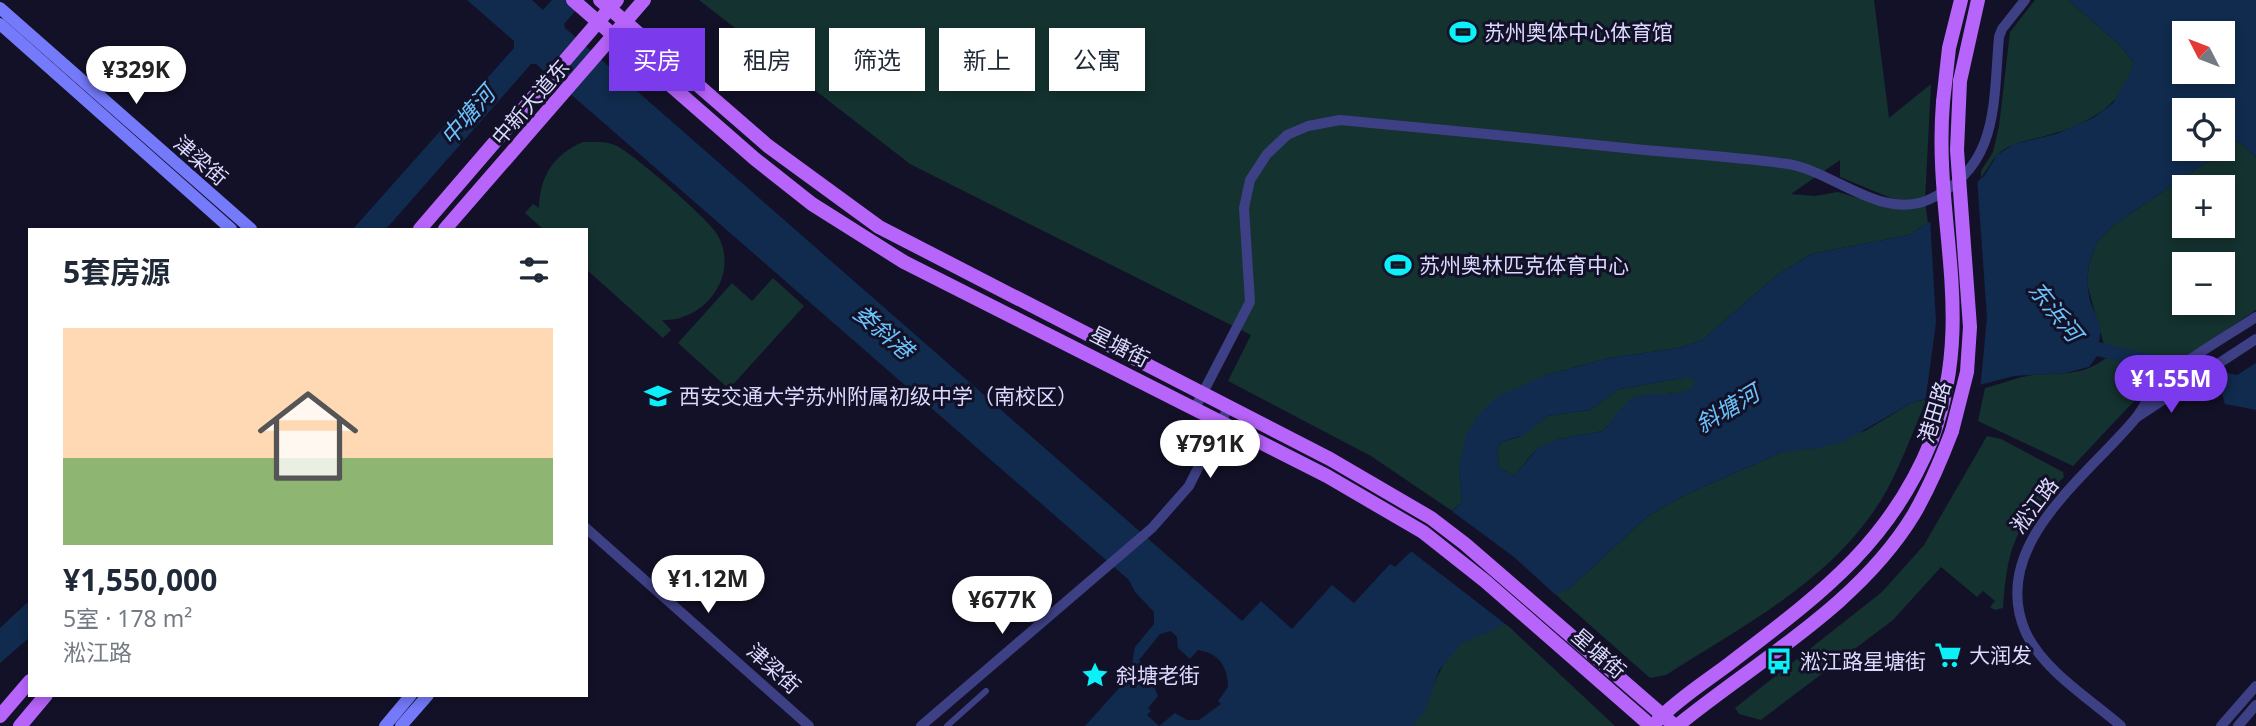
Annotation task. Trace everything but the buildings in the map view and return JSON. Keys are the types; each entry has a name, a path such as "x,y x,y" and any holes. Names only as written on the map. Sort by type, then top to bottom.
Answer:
{"main road":[{"name":"中新大道东","path":"620,28 644,0"},
{"name":"港田路","path":"1662,715 1846,571 1897,509 1932,439 1948,386 1954,338 1942,102 1949,48 1961,0"},
{"name":"港田路","path":"1676,726 1821,615 1867,575 1913,515 1952,432 1968,372 1970,327 1957,150 1960,81 1978,0"},
{"name":"中新大道东","path":"421,228 583,43 609,3"},
{"name":"星塘街","path":"609,3 625,22 768,146 879,227 1229,406 1407,504 1465,544 1676,726"},
{"name":"星塘街","path":"577,4 609,32"},
{"name":"津梁街","path":"0,8 250,228"},
{"name":"津梁街","path":"0,24 230,228"},
{"name":"中新大道东","path":"445,228 609,42"},
{"name":"星塘街","path":"677,91 755,159 870,242 1195,408 1392,513 1454,556 1651,726"},
{"path":"0,716 28,683"},
{"path":"20,726 44,697"},
{"path":"385,726 409,697"},
{"path":"401,726 426,697"},
{"path":"1651,726 1662,715"}],"street":[{"path":"1195,408 1250,302 1244,208 1250,180 1267,154 1295,130 1340,120 1791,165 1885,202 1915,204 1938,195 1969,171 1983,152 1991,129 1999,37 2002,29 2025,0"},
{"name":"淞江路","path":"2121,726 2039,652 2026,633 2018,589 2024,556 2034,534 2137,417 2153,392 2168,377 2256,317"},
{"name":"淞江路","path":"2137,417 2256,339"},
{"path":"2209,349 2215,366"},
{"path":"920,726 1152,528 1189,486 1229,406"},
{"name":"津梁街","path":"588,530 810,726"},
{"path":"2221,726 2256,685"},
{"path":"947,726 986,691"},
{"path":"2238,726 2256,705"}],"green space":[{"name":"苏州奥林匹克体育中心","path":"699,0 1874,0 1889,118 1931,84 1925,201 1928,223 1909,235 1811,254 1777,275 1702,340 1679,348 1609,358 1546,375 1459,467 1462,502 1452,511 1371,456 1228,381 1251,335 910,164 815,90 815,28 735,28","holes":["1840,160 1840,177 1898,201 1875,203 1838,192 1815,196 1791,194"]},
{"path":"2035,0 2068,0 2121,46 2133,62 2130,76 2115,100 2104,109 2066,130 2023,141 2003,150 1981,178 1981,171 1993,152 1999,126 2010,32"},
{"path":"2238,141 2256,157 2256,310 2175,364 2104,345 2087,284 2089,264 2097,242 2115,224 2172,186 2172,238 2235,238 2235,175 2188,175 2208,161 2235,161 2235,143"},
{"path":"583,142 599,142 624,150 685,201 717,234 723,250 721,280 714,293 692,313 677,319 662,320 671,330 663,338 588,271 588,228 542,228 525,213 533,204 539,208 545,176 556,160"},
{"path":"773,278 804,306 729,389 678,343 732,283 752,301"},
{"path":"2106,358 2121,360 2136,376 2123,386 2135,400 2073,466 1978,421 1985,388 2027,376 2080,371"},
{"path":"1690,378 1697,383 1686,392 1633,398 1603,431 1559,439 1535,451 1514,476 1499,467 1497,451 1501,442 1519,437 1548,416 1590,410 1619,389"},
{"path":"1927,399 1888,488 1845,547 1790,595 1666,675 1650,678 1556,595 1571,587 1648,516 1683,496 1782,452 1865,431 1911,403"},
{"path":"1987,436 2001,439 2063,472 2064,477 2036,507 2018,535 2008,567 2003,608 1995,610 1990,607 1995,601 1983,591 1977,597 1941,567 1893,620 1761,720 1739,714 1735,708 1882,592 1924,545"},
{"path":"1505,623 1615,726 1413,726 1426,704 1440,670 1454,650 1469,638"}],"water":[{"path":"467,0 532,0 543,10 552,0 585,0 564,24 565,28 609,67 609,91 637,91 1242,621 1261,601 1292,629 1332,585 1354,603 1390,564 1395,567 1462,502 1459,467 1466,436 1477,416 1498,396 1546,375 1609,358 1679,348 1702,340 1777,275 1811,254 1909,235 1928,223 1984,176 1997,155 2014,144 2056,134 2093,118 2113,103 2131,72 2133,62 2121,46 2068,0 2256,0 2256,157 2238,141 2235,143 2235,98 2172,98 2172,161 2208,161 2188,175 2172,175 2172,186 2115,224 2097,242 2089,264 2087,284 2090,301 2101,328 2097,356 2089,367 2065,373 2014,376 1911,403 1845,441 1820,448 1782,452 1683,496 1648,516 1571,587 1495,629 1462,643 1439,670 1426,709 1413,726 1159,726 1085,726 1130,676 1135,647 1154,624 1154,612 1135,592 1129,580 536,64 531,64 387,228 354,228 514,48 514,41","holes":["1690,378 1696,383 1683,392 1633,398 1603,431 1559,439 1539,447 1514,476 1499,467 1497,451 1501,442 1524,435 1548,416 1590,410 1619,389","1171,631 1177,637 1178,648 1190,659 1198,650 1212,654 1221,662 1228,687 1218,701 1221,704 1199,720 1187,720 1175,713 1159,726 1147,715 1151,711 1148,708 1158,696 1153,684 1164,672 1158,666 1147,674 1139,660 1160,634"]},
{"path":"2256,363 2256,410 2225,404 2220,386"},
{"path":"28,602 28,639 0,663 0,628"}],"pier":[{"path":"1977,177 1987,318 1980,390 1925,403 1936,323 1930,217"},
{"path":"1449,509 1514,557 1559,598 1508,626 1407,548"}],"waterway":[{"name":"东浜河","path":"2081,345 2256,387"}],"place":[{"name":"苏州奥体中心体育馆","path":"1463,32"},
{"name":"苏州奥林匹克体育中心","path":"1398,265"},
{"name":"西安交通大学苏州附属初级中学（南校区）","path":"658,396"},
{"name":"大润发","path":"1948,655"},
{"name":"淞江路星塘街","path":"1779,661"},
{"name":"斜塘老街","path":"1095,675"}],"water label":[{"name":"中塘河","path":"467,115"},
{"name":"娄斜港","path":"884,331"},
{"name":"斜塘河","path":"1727,408"}]}
